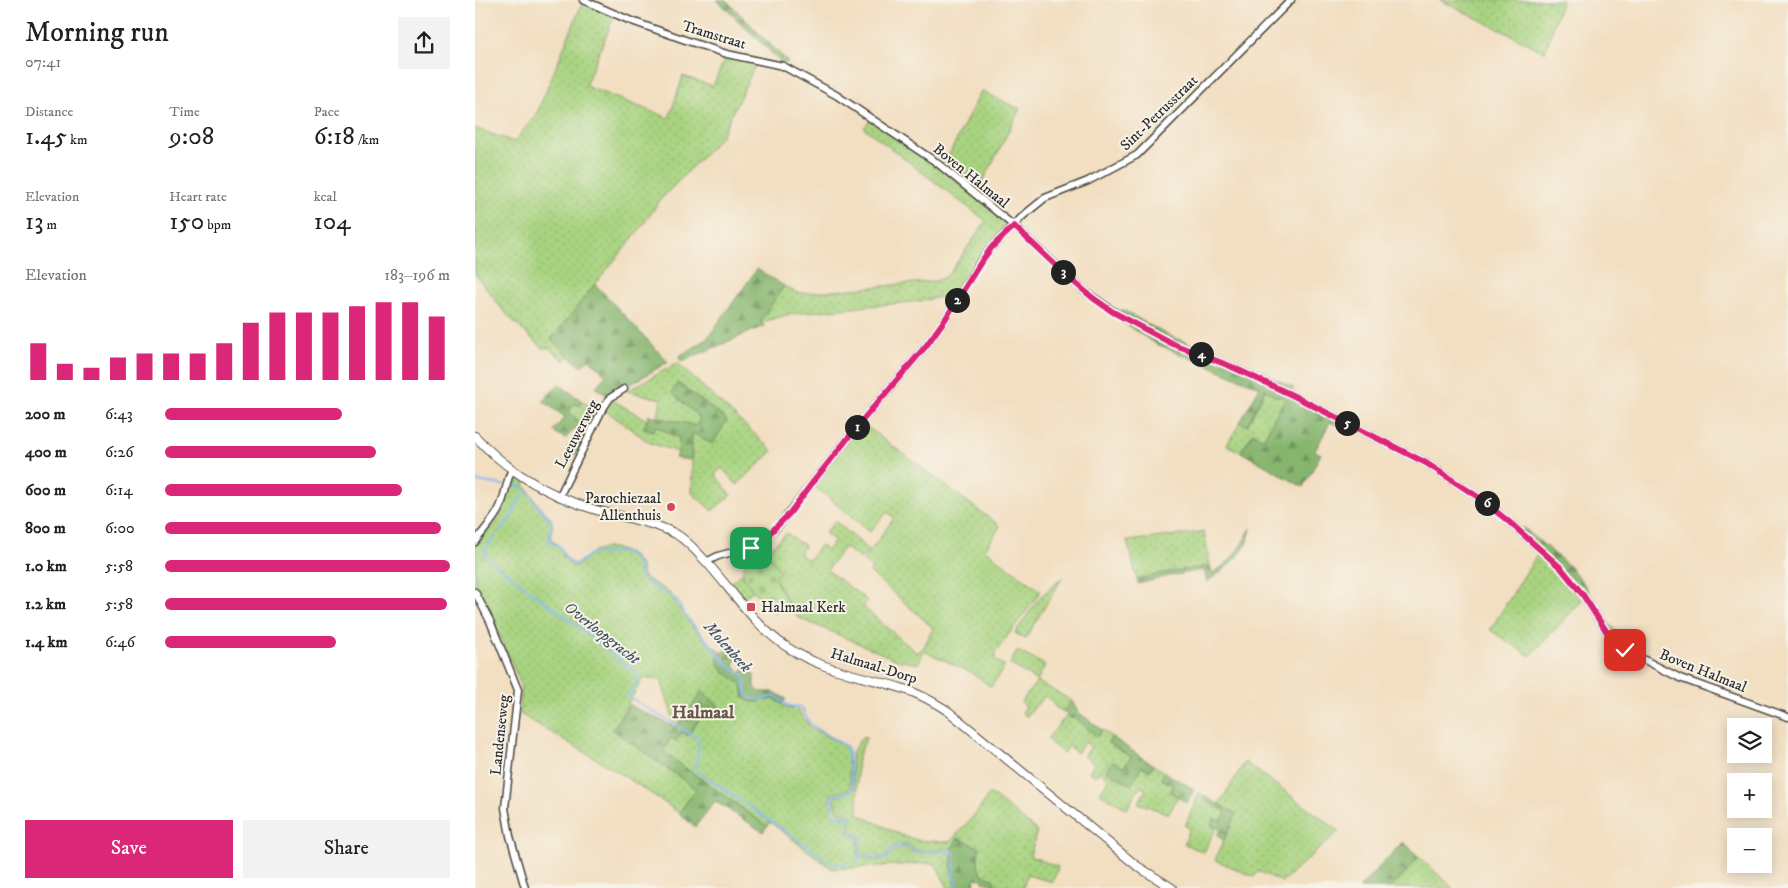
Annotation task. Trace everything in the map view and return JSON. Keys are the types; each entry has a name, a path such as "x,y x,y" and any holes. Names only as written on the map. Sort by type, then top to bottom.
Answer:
{"street":[{"name":"Tramstraat","path":"583,0 629,20 727,54 783,66"},
{"name":"Sint-Petrusstraat","path":"706,562 718,556 754,546 776,528 789,514 854,430 926,346 992,247 1045,198 1088,181 1137,155 1291,0"},
{"name":"Boven Halmaal","path":"783,66 836,95 936,162 1014,226 1068,277 1113,312 1173,344 1230,366 1426,463 1478,497 1503,516 1561,568 1579,589 1612,640 1625,650 1680,678 1788,717"},
{"name":"Leeuwerweg","path":"559,497 602,410 610,398 624,389"},
{"name":"Halmaal-Dorp","path":"475,436 495,456 525,479 559,497 593,509 645,523 670,532 689,543 763,627 785,646 805,658 828,668 905,689 941,706 978,734 1137,866 1172,888"},
{"path":"475,542 498,511 507,479 512,469"},
{"path":"754,546 761,557"},
{"name":"Landenseweg","path":"475,592 490,621 518,690 505,808 510,836 525,888"}],"green space":[{"path":"717,0 726,0 788,62 784,65"},
{"path":"1440,0 1562,0 1545,52"},
{"path":"583,1 614,17 585,86 669,118 683,76 713,86 726,55 757,62 720,138 661,199 643,225 551,339 569,357 565,361 547,347 544,349 519,327 475,274 475,128 514,142 537,113"},
{"path":"981,91 1020,109 977,193 944,165"},
{"path":"870,120 932,161 1008,224 1007,227 980,259 960,290 955,294 921,301 790,314 762,322 761,320 784,286 797,293 810,293 935,281 944,278 986,221 864,128"},
{"path":"757,269 784,286 761,320 764,326 681,362 679,356 706,340"},
{"path":"595,284 668,362 609,397 596,387 606,375 589,359 581,367 551,340"},
{"path":"1122,309 1165,334 1238,362 1294,388 1288,395 1338,422 1336,425 1330,422 1315,451 1321,454 1303,487 1241,452 1253,433 1263,439 1285,398 1275,396 1265,389 1247,426 1240,422 1260,387 1156,344 1121,321 1123,319 1166,338 1119,314"},
{"path":"677,363 773,451 737,485 722,468 715,474 731,495 712,511 692,493 692,432 726,420 678,384 672,393 700,418 696,426 658,417 661,399 627,391"},
{"path":"678,383 727,420 713,444 692,433 691,460 675,458 678,452 679,438 656,426 653,431 644,428 649,415 697,426 700,418 672,393"},
{"path":"559,384 582,401 579,406 575,403 568,411 589,430 576,455 567,448 580,432 575,428 565,439 553,431 565,417 543,401"},
{"path":"1266,389 1275,396 1286,398 1263,440 1253,433 1241,452 1227,445 1240,422 1247,426"},
{"path":"612,400 647,420 644,428 656,426 680,439 678,452 650,443 605,410"},
{"path":"582,401 599,412 589,430 568,412 575,403 579,406"},
{"path":"863,424 1000,526 985,550 1041,591 995,653 995,660 1005,666 991,687 972,673 924,651 918,664 897,660 797,617 773,577 780,571 766,552 787,533 805,546 799,553 808,560 821,545 827,550 835,541 825,533 835,521 869,550 861,559 844,547 827,570 868,601 863,607 917,653 924,647 933,628 870,572 872,568 863,561 894,518 887,512 870,532 813,485"},
{"path":"514,477 519,478 525,483 524,485 539,506 550,517 552,539 560,546 563,556 572,565 578,565 594,551 603,548 614,548 632,555 641,566 642,574 645,578 670,593 678,607 696,630 721,653 718,660 720,668 742,685 744,698 752,702 776,699 786,708 798,710 810,727 847,747 851,787 848,790 832,794 830,799 835,815 850,817 846,831 859,838 858,857 884,860 896,849 903,846 919,853 951,851 953,852 952,875 957,888 948,888 936,865 932,863 832,869 770,822 767,826 663,752 671,738 682,732 688,736 708,706 718,713 702,692 676,728 661,680 643,678 613,729 696,789 679,813 621,774 520,714 520,682 494,624 475,588 475,546 499,517 504,507 511,479"},
{"path":"1523,527 1570,567 1584,584 1607,622 1631,645 1648,655 1646,659 1615,640 1579,586 1521,530"},
{"path":"1251,528 1246,545 1241,552 1207,582 1204,570 1138,584 1137,580 1163,573 1210,566 1212,573 1230,559"},
{"path":"1204,532 1210,566 1163,573 1137,580 1127,541"},
{"path":"1539,552 1569,581 1582,601 1530,656 1490,630"},
{"path":"767,554 780,571 774,577 788,604 775,614 752,590 743,574 745,563 757,562"},
{"path":"743,572 743,576 754,590 743,598 731,582"},
{"path":"1063,577 1025,639 1015,633 1039,598"},
{"path":"729,649 733,650 739,658 734,666 740,673 746,667 754,675 754,686 760,692 774,692 786,699 782,704 776,699 752,702 744,698 742,685 726,673 718,663 721,653"},
{"path":"1017,651 1045,665 1037,681 1010,664"},
{"path":"1037,681 1072,701 1063,712 1045,696 1026,717 1022,712 1026,707 1021,702"},
{"path":"702,691 721,708 718,714 708,706 688,736 682,732 676,741 671,738 663,752 767,826 763,832 715,801 695,827 679,813 696,789 613,730 629,705 677,728"},
{"path":"1072,701 1078,712 1102,730 1097,737 1074,716 1072,719 1063,712"},
{"path":"1067,715 1072,718 1074,715 1097,737 1102,730 1112,737 1108,743 1131,757 1124,768 1113,761 1106,770 1131,785 1142,766 1149,771 1153,765 1164,772 1161,779 1173,785 1178,796 1169,814 1138,803 1146,790 1140,786 1127,809 1100,793 1109,779 1100,771 1096,776 1089,772 1094,764 1084,756 1091,747 1085,742 1077,753 1069,746 1063,754 1047,739"},
{"path":"862,737 866,738 858,758 858,814 903,836 917,840 950,842 977,812 990,793 1037,831 1030,856 1058,867 1053,882 1027,875 1023,888 994,885 995,881 980,872 977,861 958,838 952,848 918,851 901,843 895,846 885,858 861,856 861,837 849,831 852,817 846,813 838,813 834,800 835,797 850,792 854,788 851,754"},
{"path":"1112,737 1153,765 1149,771 1142,766 1131,785 1106,770 1113,761 1124,767 1131,757 1108,743"},
{"path":"1245,762 1339,831 1282,882 1258,871 1254,877 1215,860 1235,814 1219,804"},
{"path":"1164,772 1194,789 1187,803 1170,792 1173,785 1161,779"},
{"path":"1199,793 1204,796 1203,799 1227,812 1221,821 1214,819 1211,825 1216,828 1204,852 1184,844 1190,828 1185,826"},
{"path":"1204,796 1236,814 1224,840 1217,836 1220,829 1211,825 1214,818 1221,821 1226,812 1202,799"},
{"path":"958,838 979,847 978,868 982,874 995,881 994,885 983,882 983,879 975,878 974,888 957,888 952,875 953,853 951,851"},
{"path":"1402,843 1405,843 1419,857 1391,888 1359,888"},
{"path":"1419,857 1453,888 1391,888"}],"waterway":[{"name":"Molenbeek","path":"475,481 503,485"},
{"name":"Molenbeek","path":"509,485 520,486 531,495 552,523 549,538 551,543 560,546 566,558 573,564 594,553 621,552 627,554 636,562 644,581 677,600 684,614 728,665 744,676 746,693 751,699 763,700 775,695 786,705 801,707 810,724 847,747 853,787 849,792 831,797 834,813 837,816 848,815 851,818 846,829 861,839 860,857 886,859 892,849 903,845 916,852 952,851 954,853 953,877 959,888"},
{"name":"Overloopgracht","path":"500,531 510,519 521,497"},
{"name":"Overloopgracht","path":"496,536 484,551 487,558 637,674 638,680 627,696 699,739 696,770 833,864 849,863"},
{"name":"Molenbeek","path":"855,861 860,857"}],"place":[{"name":"Parochiezaal Allenthuis","path":"671,507"},
{"name":"Halmaal Kerk","path":"751,607"}],"district":[{"name":"Halmaal","path":"703,713"}],"route":[{"path":"751,548 765,538 789,514 860,423 926,346 981,262 992,247 1014,226 1068,277 1113,312 1173,344 1230,366 1294,396 1426,463 1478,497 1561,568 1583,595 1612,640 1625,650"}]}
